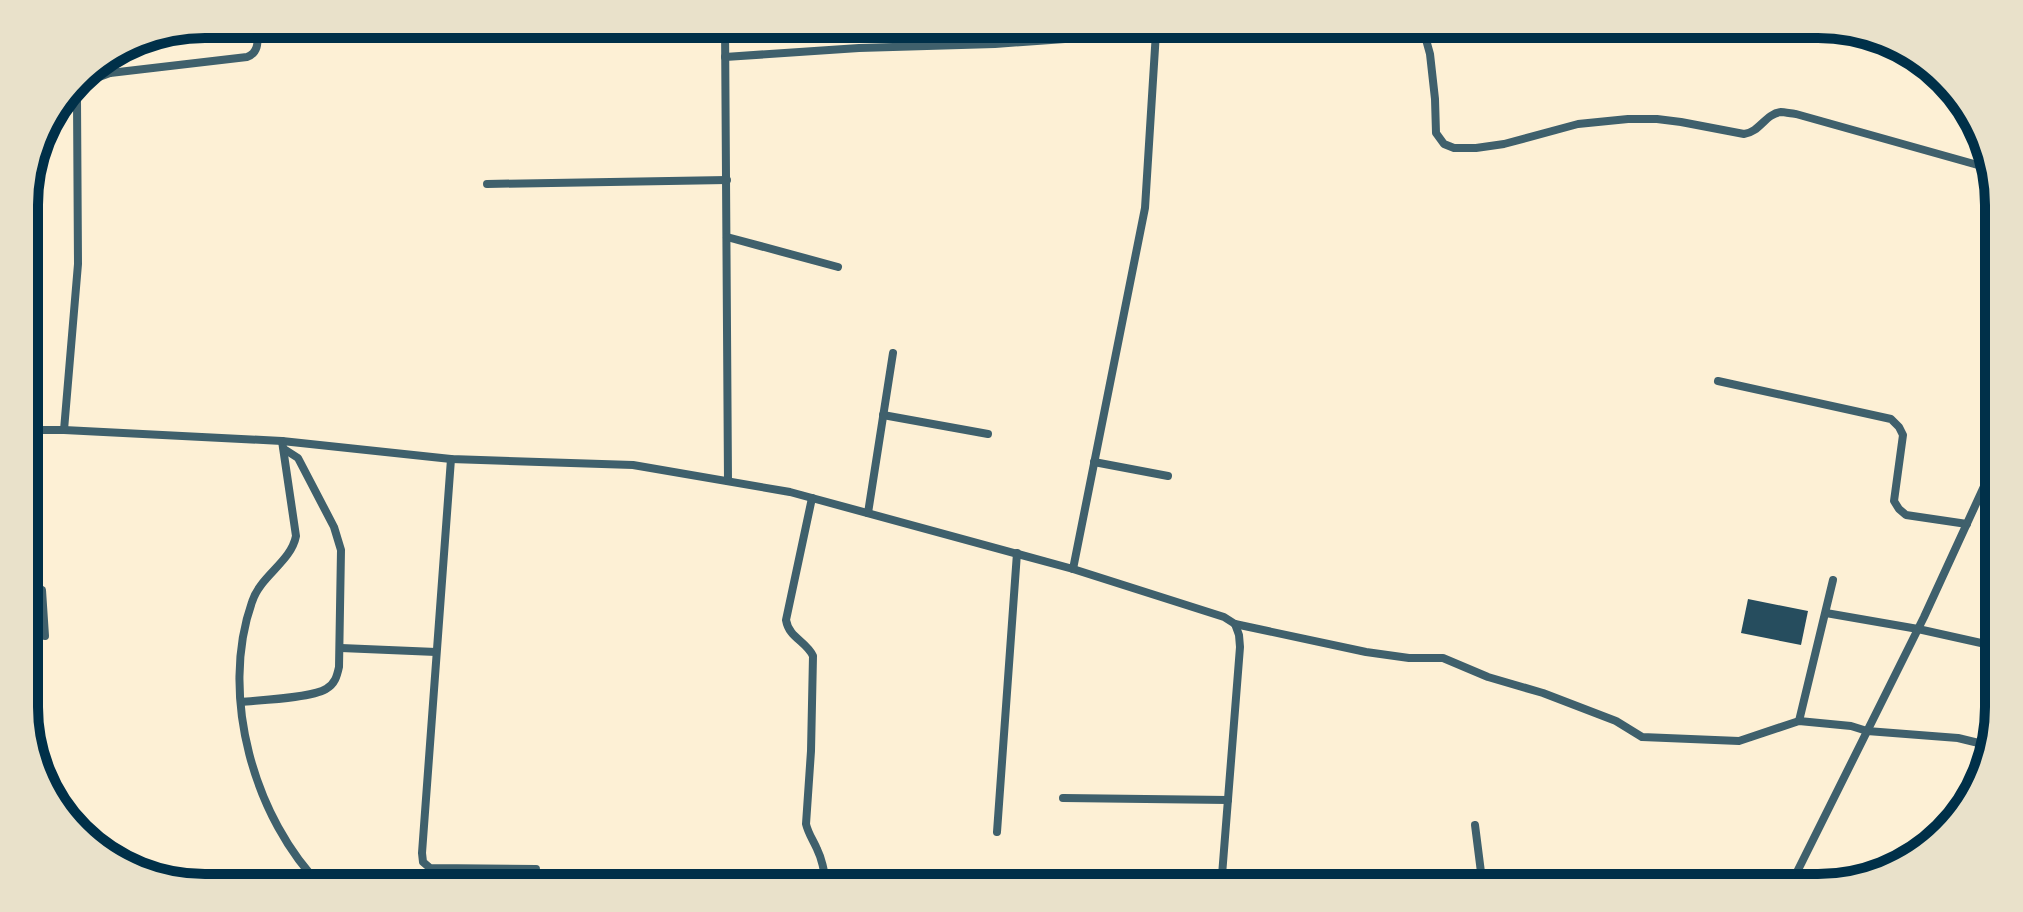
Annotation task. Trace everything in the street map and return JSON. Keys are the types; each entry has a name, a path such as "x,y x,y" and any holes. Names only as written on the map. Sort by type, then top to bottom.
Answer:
{"street":[{"path":"99,76 247,57 254,55 257,38"},
{"path":"725,38 728,481"},
{"path":"725,57 1076,38"},
{"path":"1073,569 1145,208 1156,38"},
{"path":"1426,38 1435,99 1436,133 1444,144 1454,148 1504,144 1578,124 1628,119 1657,119 1744,134 1751,133 1770,116 1782,112 1980,166"},
{"path":"110,68 110,73"},
{"path":"64,430 78,264 77,98"},
{"path":"487,184 727,180"},
{"path":"727,237 838,267"},
{"path":"868,513 893,353"},
{"path":"1718,381 1891,419 1903,435 1894,501 1899,509 1906,515 1967,524"},
{"path":"883,415 988,434"},
{"path":"38,430 451,459 633,465 790,492 1073,569 1224,617 1235,624 1366,652 1409,658 1443,658 1488,677 1543,693 1616,721 1642,737 1739,741 1799,721 1851,726 1867,731 1958,738 1981,744"},
{"path":"241,702 325,690 335,682 339,667 341,550 334,527 298,458 283,445"},
{"path":"283,445 296,536 290,550 257,588 251,602 242,631 241,702 247,743 258,784 297,858 311,874"},
{"path":"451,459 423,862 430,868 536,869"},
{"path":"1094,462 1168,476"},
{"path":"1796,874 1918,629 1985,485"},
{"path":"812,498 786,620 788,629 810,648 813,656 806,824 826,874"},
{"path":"997,832 1017,553"},
{"path":"1799,721 1833,580"},
{"path":"38,588 43,593 45,636"},
{"path":"1826,613 1985,644"},
{"path":"1222,874 1240,647 1235,624"},
{"path":"341,648 436,652"},
{"path":"1063,798 1228,800"},
{"path":"1475,825 1481,874"}],"building":[{"path":"1748,599 1808,611 1801,645 1741,633"}]}
